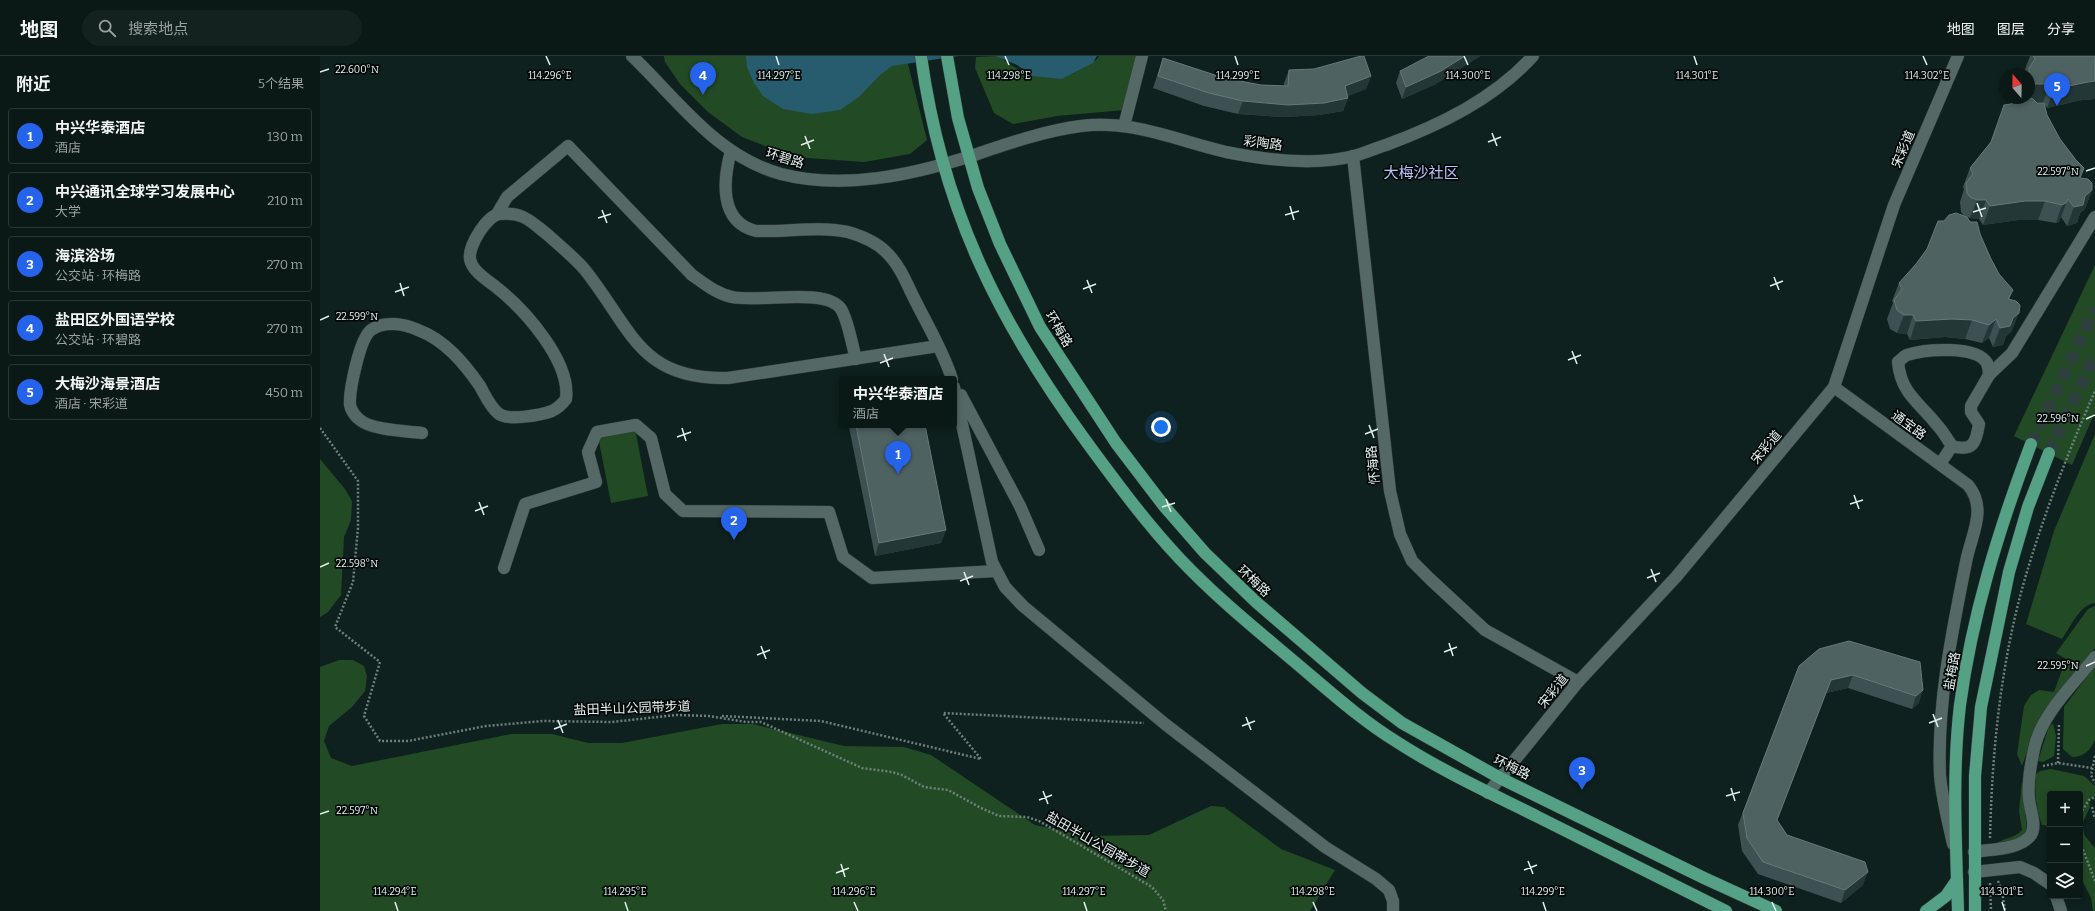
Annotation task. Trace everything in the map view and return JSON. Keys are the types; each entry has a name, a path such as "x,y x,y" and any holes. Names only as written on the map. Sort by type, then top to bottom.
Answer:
{"main road":[{"name":"环梅路","path":"947,59 958,118 980,195 1000,244 1040,327 1116,443 1144,482 1205,553 1256,602 1385,711 1429,740 1500,778 1704,878 1776,911"},
{"path":"922,61 942,163 960,218 972,247 1014,333 1069,419 1151,527 1180,559 1225,603 1351,709 1412,751 1448,773 1726,911"},
{"name":"盐梅路","path":"1958,911 1956,858 1956,776 1960,705 1972,639 1989,566 2008,503 2031,444"},
{"path":"1975,911 1975,776 1981,707 2010,572 2028,508 2049,453"},
{"path":"1926,911 1946,896 1957,880"}],"street":[{"name":"环碧路","path":"632,56 692,119 731,151 779,173 805,179 830,180 880,177 969,156"},
{"path":"1124,126 1142,56"},
{"name":"彩陶路","path":"969,156 994,147 1066,128 1095,125 1140,128 1218,150 1265,158 1316,160 1353,156 1420,133 1461,112 1499,87 1533,56"},
{"name":"宋彩道","path":"1488,793 1578,682 1676,577 1834,387 1894,205 1958,56"},
{"path":"422,433 378,427 361,421 354,414 350,404 358,355 363,340 371,330 387,323 418,330 443,345 460,358 491,406 500,414 518,418 552,411 566,399 568,388 561,368 546,341 525,315 475,269 470,259 472,247 486,222 497,214 507,197 568,146 692,275 713,290 730,297 743,299 799,296 835,303 842,310 856,359"},
{"path":"731,151 727,167 726,198 731,213 738,222 748,229 756,231 819,229 842,231 859,236 887,252 898,267 938,346 951,376"},
{"name":"怀海路","path":"1353,156 1390,491 1400,534 1412,561 1485,630 1578,682"},
{"path":"497,214 511,213 525,216 554,241 584,269 630,336 649,356 671,369 705,378 728,378 938,346"},
{"path":"1989,375 1987,363 1976,354 1956,350 1933,351 1906,355 1898,362 1903,386 1920,408 1938,425 1952,446 1962,449 1970,447 1976,440 1978,424 1971,412 1971,406 1989,375 2012,353 2095,217"},
{"path":"957,387 1020,506 1039,550"},
{"name":"通宝路","path":"1834,387 1968,485 1977,498 1978,514 1966,559 1951,636 1942,704 1940,775 1944,805 1956,858"},
{"path":"957,401 992,562 1005,587 1023,606 1165,724 1325,847 1376,879 1389,890 1393,901 1393,911"},
{"path":"504,568 525,504 596,482 588,452 597,432 636,425 651,438 665,494 683,510 829,512 843,557 872,578 996,571"},
{"path":"1940,464 1952,446"},
{"path":"1974,852 2019,843 2026,840 2032,833 2033,825 2029,798 2031,767 2036,743 2043,723 2095,657"},
{"path":"1974,872 2020,867 2034,873 2047,882"},
{"path":"2057,899 2061,911"}],"path":[{"path":"1990,850 1993,759 2001,691 2020,598 2038,536 2056,485 2095,390"},
{"name":"盐田半山公园带步道","path":"320,428 358,481 358,528 353,582 335,627 380,662 364,716 380,741 408,741 486,726 543,721 612,722 676,715 710,716 746,722 761,722 862,768 897,774 924,787 948,790 980,808 999,816 1027,817 1039,821 1152,887 1163,900 1166,911"},
{"path":"2054,708 2058,718 2060,734 2058,763"},
{"path":"710,716 821,721 981,759 943,713 1165,724"},
{"path":"2095,756 2091,775 2095,783"},
{"path":"2031,767 2058,763 2092,768"},
{"path":"2091,775 2095,776"},
{"path":"2083,808 2089,800 2095,797"},
{"path":"2092,807 2095,819"},
{"path":"2083,850 2095,881"},
{"path":"1990,871 1998,881 2002,890 2006,911"}],"green space":[{"path":"664,56 906,56 927,140 910,154 864,162 794,157 742,137 708,112 680,84 665,62"},
{"path":"999,56 1014,67 1023,71 1053,77 1072,74 1096,60 1099,56 1138,56 1125,110 1057,116 1013,124 994,113 975,68 976,57"},
{"path":"2095,265 2095,412 2072,465 2014,436"},
{"path":"635,429 648,496 611,503 598,436"},
{"path":"2095,434 2095,603 2090,604 2080,612 2062,639 2026,624 2054,531"},
{"path":"320,459 345,489 352,501 351,520 344,537 341,595 328,612 320,617"},
{"path":"2095,606 2095,648 2047,707 2032,737 2022,766 2017,754 2024,706 2031,695 2039,690 2054,692 2066,659 2056,653 2088,609"},
{"path":"339,660 353,660 364,666 367,676 365,691 352,707 329,726 324,741 331,758 352,766 511,734 552,734 588,743 622,743 722,724 753,724 844,746 904,747 931,755 1035,825 1087,836 1149,835 1211,806 1224,807 1281,849 1335,870 1310,911 320,911 320,667"},
{"path":"2095,666 2095,740 2086,753 2080,756 2072,757 2063,749 2064,707"},
{"path":"2053,723 2056,736 2054,756 2043,762 2038,761 2048,729"},
{"path":"2051,769 2084,776 2095,786 2095,796 2089,800 2090,807 2083,822 2083,791 2047,791 2047,826 2042,825 2035,794 2036,774 2040,771"},
{"path":"2022,781 2027,830 2017,839 2008,843 1994,846 2001,841 2016,835 2022,830 2019,811"},
{"path":"2083,829 2085,836 2095,848 2095,911 2093,911 2091,898 2083,882"}],"water":[{"path":"746,56 958,56 892,66 880,75 859,97 840,110 812,114 783,109 763,96 754,83 747,67"},
{"path":"996,56 1097,56 1093,63 1062,79 1032,76 1017,65"}],"building":[{"path":"1364,56 1371,76 1345,86 1348,98 1324,103 1288,105 1243,101 1209,93 1158,76 1163,58 1224,78 1261,85 1288,86 1289,70 1314,69"},
{"path":"1429,56 1465,56 1441,71 1406,87 1400,71"},
{"path":"2033,56 2095,56 2095,81 2054,89 2050,84 2036,84 2035,68 2029,68 2035,59"},
{"path":"2035,101 2037,103 2044,103 2047,115 2060,139 2084,168 2080,178 2088,179 2092,183 2092,190 2085,196 2083,205 2074,207 2068,199 2066,203 2062,205 2045,201 2025,201 1990,206 1986,200 1977,200 1970,197 1967,193 1966,183 1973,174 1970,168 1991,142 2004,105 2035,104"},
{"path":"1956,213 1967,217 1970,222 1977,222 1980,234 1991,259 1999,274 2013,290 2008,299 2016,301 2020,305 2019,313 2013,318 2010,326 2000,328 1996,319 1989,325 1972,320 1952,319 1916,321 1913,315 1904,315 1897,310 1894,300 1902,289 1899,283 1927,249 1938,221 1944,221 1949,215"},
{"path":"857,428 926,428 946,530 879,543"},
{"path":"1849,641 1920,662 1923,690 1916,696 1853,675 1831,680 1777,820 1787,835 1865,862 1868,872 1845,890 1763,862 1747,838 1743,813 1799,666 1819,649"}],"tunnel":[{"path":"2031,444 2095,309"},
{"path":"2049,453 2095,355"}],"place":[{"name":"盐田区外国语学校","path":"703,95"},
{"name":"大梅沙海景酒店","path":"2057,106"},
{"name":"中兴华泰酒店","path":"898,474"},
{"name":"中兴通讯全球学习发展中心","path":"734,540"},
{"name":"海滨浴场","path":"1582,790"}],"district":[{"name":"大梅沙社区","path":"1421,173"}]}
